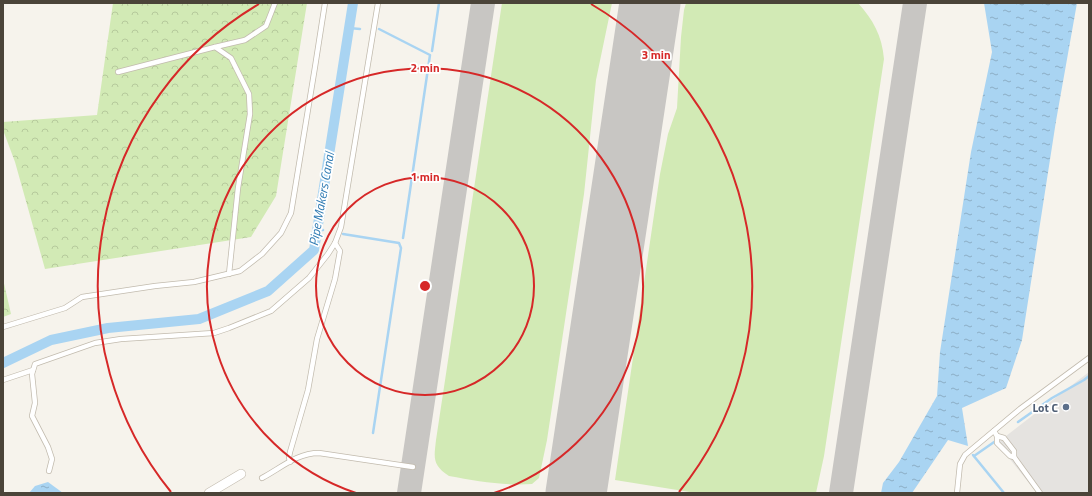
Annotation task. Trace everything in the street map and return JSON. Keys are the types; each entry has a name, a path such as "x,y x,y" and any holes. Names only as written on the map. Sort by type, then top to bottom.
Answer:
{"street":[{"path":"209,493 241,474"}],"lane":[{"path":"118,72 245,40 266,26 275,3"},
{"path":"3,327 65,308 82,296 194,282 230,274 240,271 262,254 281,234 291,213 325,3"},
{"path":"49,470 52,459 48,447 32,416 35,403 32,374 35,364 95,343 122,339 214,333 258,317 271,312 309,278 328,254 341,227 378,3"},
{"path":"215,47 231,58 249,94 250,114 238,188 230,274"},
{"path":"290,462 290,452 308,390 317,339 335,279 340,251 334,243"},
{"path":"957,493 960,464 965,455 1020,409 1089,358"},
{"path":"3,380 33,370"},
{"path":"994,431 997,436 997,443 1010,456 1014,457 1040,493"},
{"path":"997,436 1004,438 1014,451 1014,457"},
{"path":"262,478 297,457 309,453 319,453 413,467"}],"green space":[{"path":"113,3 307,3 276,196 251,237 45,269 15,162 3,130 3,122 97,115"},
{"path":"502,3 612,3 596,80 584,194 547,440 539,478 532,484 501,484 449,476 443,472 435,461 436,440"},
{"path":"686,3 858,3 876,28 883,50 884,59 824,456 816,493 696,493 615,480 660,174 668,134 677,108 681,37"},
{"path":"3,279 11,314 3,317"}],"shaded area":[{"name":"Lot C","path":"1089,372 1089,493 1037,493 997,443"}],"water":[{"path":"984,3 1077,3 1056,121 1022,340 1006,388 962,408 968,446 948,440 912,493 881,493 883,483 899,462 937,396 940,352 971,152 992,52"},
{"path":"48,482 63,493 29,493 35,486"}],"waterway":[{"name":"Pipe Makers Canal","path":"3,363 51,340 108,328 199,319 268,291 314,250 353,3"},
{"path":"432,51 439,3"},
{"path":"349,28 360,29"},
{"path":"379,29 430,55 403,238"},
{"name":"Pipe Makers Canal","path":"317,230 323,230"},
{"path":"343,234 399,243 401,248 373,433"},
{"path":"1018,422 1052,398 1089,376"},
{"path":"974,456 997,440"},
{"path":"973,455 1004,493"}],"taxiway":[{"path":"409,493 483,3"},
{"path":"841,493 915,3"}],"runway":[{"path":"576,493 650,3"}],"place":[{"name":"Lot C","path":"1066,407"}]}
